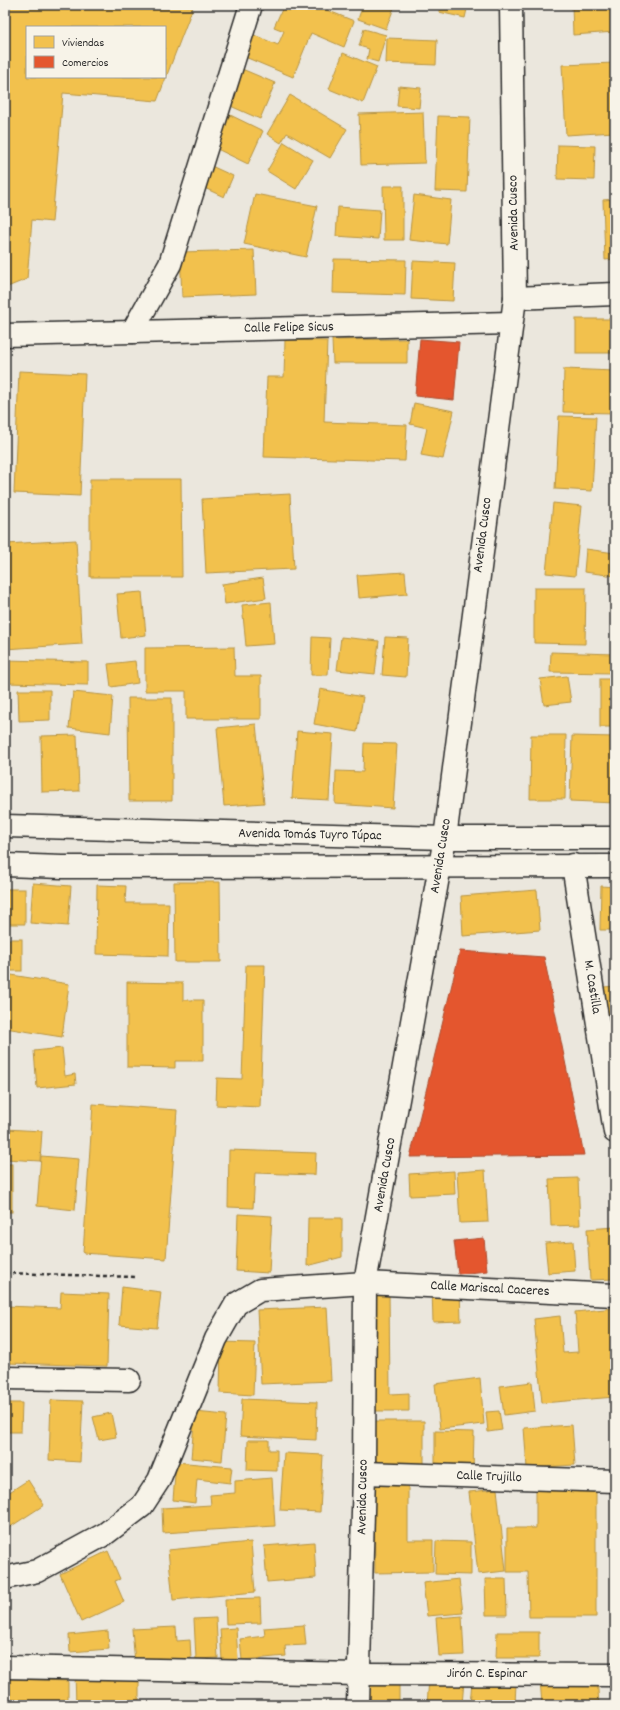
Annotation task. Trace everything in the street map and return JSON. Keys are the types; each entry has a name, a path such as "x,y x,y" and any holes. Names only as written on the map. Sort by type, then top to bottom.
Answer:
{"street":[{"path":"132,332 170,264 251,5"},
{"name":"Avenida Cusco","path":"358,1705 364,1473 365,1283 441,865 515,298 511,5"},
{"path":"515,298 615,294"},
{"name":"Calle Felipe Sicus","path":"10,335 511,323"},
{"name":"Avenida Tomás Tuyro Túpac","path":"5,826 445,838 615,838"},
{"path":"5,865 62,868 441,865 615,866"},
{"name":"M. Castilla","path":"573,865 615,1132"},
{"name":"Calle Mariscal Caceres","path":"5,1578 37,1571 106,1534 142,1506 159,1480 216,1339 236,1304 260,1290 365,1283 615,1295"},
{"path":"5,1378 129,1380"},
{"name":"Calle Trujillo","path":"364,1473 615,1482"},
{"name":"Jirón C. Espinar","path":"5,1667 359,1674 615,1675"}],"path":[{"path":"5,1273 136,1277"}],"building: Viviendas":[{"path":"5,5 178,5 193,7 166,78 166,26 26,26 26,78 166,78 157,101 63,93 52,222 32,220 27,279 5,288"},
{"path":"284,5 314,5 354,21 344,47 311,33 293,77 245,57 254,35 278,45 284,31 274,27"},
{"path":"363,5 395,5 386,29 358,19"},
{"path":"440,5 468,5 465,18 439,12"},
{"path":"572,5 615,5 615,32 573,35"},
{"path":"364,29 386,35 378,62 367,59 369,49 359,46"},
{"path":"387,38 437,40 436,65 386,63"},
{"path":"343,53 377,67 363,103 329,89"},
{"path":"615,63 615,85 613,85 615,132 566,135 562,65"},
{"path":"242,69 275,83 260,119 226,104"},
{"path":"399,86 421,88 419,108 397,106"},
{"path":"290,95 347,129 330,158 287,133 281,143 267,134"},
{"path":"224,112 263,131 248,164 209,145"},
{"path":"423,112 425,163 361,165 359,114"},
{"path":"438,116 470,117 467,192 435,191"},
{"path":"284,142 313,160 296,189 267,171"},
{"path":"558,145 595,146 594,180 557,179"},
{"path":"207,164 233,176 224,197 198,185"},
{"path":"383,186 403,186 403,240 384,240"},
{"path":"255,194 317,206 306,257 244,244"},
{"path":"414,195 451,200 447,244 409,240"},
{"path":"615,199 615,259 605,260 603,200"},
{"path":"338,207 380,210 378,239 336,236"},
{"path":"254,250 256,294 182,297 180,252"},
{"path":"334,259 406,260 405,295 333,293"},
{"path":"413,261 455,263 453,301 411,299"},
{"path":"576,319 615,319 615,353 576,353"},
{"path":"407,339 407,363 333,363 332,340"},
{"path":"285,340 327,341 324,422 407,425 405,461 264,457 267,377 284,377"},
{"path":"564,369 615,371 615,413 563,412"},
{"path":"19,371 85,374 80,496 14,493"},
{"path":"414,403 454,411 443,459 421,455 427,428 410,424"},
{"path":"559,416 596,417 592,491 555,489"},
{"path":"90,479 181,479 182,577 90,577"},
{"path":"290,494 294,569 206,573 202,499"},
{"path":"553,503 582,506 575,576 546,573"},
{"path":"76,540 82,644 5,649 5,544"},
{"path":"586,549 615,553 615,576 584,572"},
{"path":"405,572 407,594 359,598 357,575"},
{"path":"263,578 266,598 225,604 222,584"},
{"path":"534,588 586,588 585,644 534,643"},
{"path":"615,591 615,647 614,647"},
{"path":"142,592 146,635 121,638 117,594"},
{"path":"271,602 274,644 246,646 242,605"},
{"path":"312,637 330,638 328,675 311,675"},
{"path":"341,637 379,641 375,674 337,670"},
{"path":"385,637 408,638 406,677 382,675"},
{"path":"234,647 235,676 261,676 261,719 186,719 186,691 145,691 145,648"},
{"path":"551,652 614,654 613,673 550,672"},
{"path":"5,660 88,662 88,685 6,683 5,704"},
{"path":"135,661 138,683 111,687 108,664"},
{"path":"567,676 571,702 544,705 540,679"},
{"path":"600,679 615,679 615,727 600,727"},
{"path":"320,689 363,697 357,732 314,724"},
{"path":"18,690 50,690 50,720 19,721"},
{"path":"73,692 113,696 110,733 69,728"},
{"path":"128,698 172,698 172,801 129,801"},
{"path":"256,724 264,803 224,806 217,728"},
{"path":"297,731 333,734 329,800 292,798"},
{"path":"77,735 79,791 42,792 41,736"},
{"path":"531,735 566,735 565,799 530,799"},
{"path":"572,736 615,737 615,803 570,801"},
{"path":"364,743 397,744 393,808 335,804 336,771 363,772"},
{"path":"174,882 220,882 221,962 175,962"},
{"path":"33,883 71,886 68,926 30,923"},
{"path":"97,885 126,886 125,903 169,903 168,956 96,954"},
{"path":"601,886 615,887 615,930 600,930"},
{"path":"5,889 25,889 25,924 5,924"},
{"path":"537,890 540,930 463,936 461,896"},
{"path":"5,939 22,939 22,971 5,971"},
{"path":"246,965 265,965 260,1107 216,1105 217,1078 242,1079"},
{"path":"5,974 69,984 62,1037 5,1028"},
{"path":"127,982 183,983 183,1000 203,1000 203,1061 175,1061 175,1068 127,1067"},
{"path":"615,986 615,1015 606,1016 604,987"},
{"path":"615,1037 615,1081 609,1038"},
{"path":"62,1048 65,1076 75,1074 76,1084 37,1088 34,1051"},
{"path":"93,1104 177,1110 166,1259 83,1253"},
{"path":"5,1129 42,1131 40,1161 5,1159"},
{"path":"229,1150 316,1153 315,1175 255,1173 253,1208 228,1207"},
{"path":"41,1156 79,1159 75,1210 37,1206"},
{"path":"5,1164 12,1164 12,1212 5,1212"},
{"path":"485,1170 488,1222 460,1223 457,1172"},
{"path":"454,1171 455,1194 410,1196 409,1174"},
{"path":"578,1178 580,1225 551,1226 549,1179"},
{"path":"238,1214 272,1216 269,1273 236,1271"},
{"path":"308,1218 342,1218 342,1257 307,1266"},
{"path":"615,1227 615,1279 590,1280 587,1229"},
{"path":"573,1241 575,1271 548,1273 545,1243"},
{"path":"122,1287 161,1292 157,1328 119,1325"},
{"path":"460,1288 461,1321 433,1322 432,1290"},
{"path":"368,1291 389,1291 390,1394 409,1393 409,1411 369,1411"},
{"path":"61,1292 109,1294 107,1366 5,1363 5,1306 60,1308"},
{"path":"327,1307 331,1381 261,1384 257,1310"},
{"path":"615,1308 615,1397 542,1403 534,1319 560,1316 563,1353 578,1352 575,1312"},
{"path":"221,1342 255,1343 253,1395 220,1393"},
{"path":"480,1378 484,1424 440,1429 435,1384"},
{"path":"532,1382 535,1411 504,1415 500,1386"},
{"path":"242,1399 317,1402 316,1440 240,1436"},
{"path":"51,1400 83,1401 80,1462 49,1460"},
{"path":"5,1403 22,1403 21,1432 7,1432 7,1444 5,1444"},
{"path":"499,1411 502,1430 488,1432 486,1412"},
{"path":"195,1412 226,1415 222,1461 191,1458"},
{"path":"111,1413 116,1437 99,1440 93,1417"},
{"path":"367,1421 424,1421 424,1467 367,1468"},
{"path":"572,1425 575,1465 527,1468 524,1428"},
{"path":"435,1431 474,1432 473,1473 435,1473"},
{"path":"248,1440 269,1440 269,1450 277,1450 277,1471 247,1470"},
{"path":"284,1453 323,1455 320,1512 280,1510"},
{"path":"176,1462 232,1467 230,1483 197,1479 195,1503 173,1500"},
{"path":"408,1476 408,1540 433,1540 433,1572 375,1573 374,1477"},
{"path":"272,1478 275,1526 163,1533 162,1508 211,1505 210,1495 235,1493 235,1481"},
{"path":"28,1480 44,1505 10,1527 5,1519 5,1495"},
{"path":"536,1484 596,1484 596,1617 529,1617 528,1572 507,1572 507,1528 536,1528"},
{"path":"497,1489 506,1571 478,1574 469,1492"},
{"path":"436,1541 471,1542 471,1575 435,1574"},
{"path":"251,1542 255,1592 173,1600 168,1550"},
{"path":"314,1542 316,1578 267,1582 264,1546"},
{"path":"108,1551 120,1579 115,1581 124,1602 81,1622 60,1574"},
{"path":"459,1579 463,1613 427,1616 423,1583"},
{"path":"485,1579 506,1579 507,1615 486,1615"},
{"path":"260,1598 261,1623 226,1624 225,1599"},
{"path":"462,1616 464,1655 439,1656 436,1618"},
{"path":"216,1618 218,1658 196,1659 194,1619"},
{"path":"304,1625 306,1645 285,1646 286,1656 242,1660 240,1639 265,1636 264,1628"},
{"path":"176,1627 177,1641 190,1640 191,1659 135,1663 132,1629"},
{"path":"236,1628 238,1659 222,1660 220,1629"},
{"path":"108,1631 109,1649 70,1652 69,1635"},
{"path":"497,1632 539,1632 539,1658 496,1658"},
{"path":"139,1673 139,1705 76,1705 75,1674"},
{"path":"597,1676 599,1705 542,1705 540,1679"},
{"path":"366,1677 399,1677 399,1705 366,1705"},
{"path":"5,1679 68,1681 68,1705 5,1705"},
{"path":"429,1679 464,1681 462,1705 427,1705"},
{"path":"472,1681 516,1683 515,1705 470,1705"}],"building: Comercios":[{"path":"420,339 459,342 454,400 415,396"},
{"path":"460,951 544,957 584,1155 410,1157"},
{"path":"484,1238 487,1271 458,1274 454,1241"}]}
